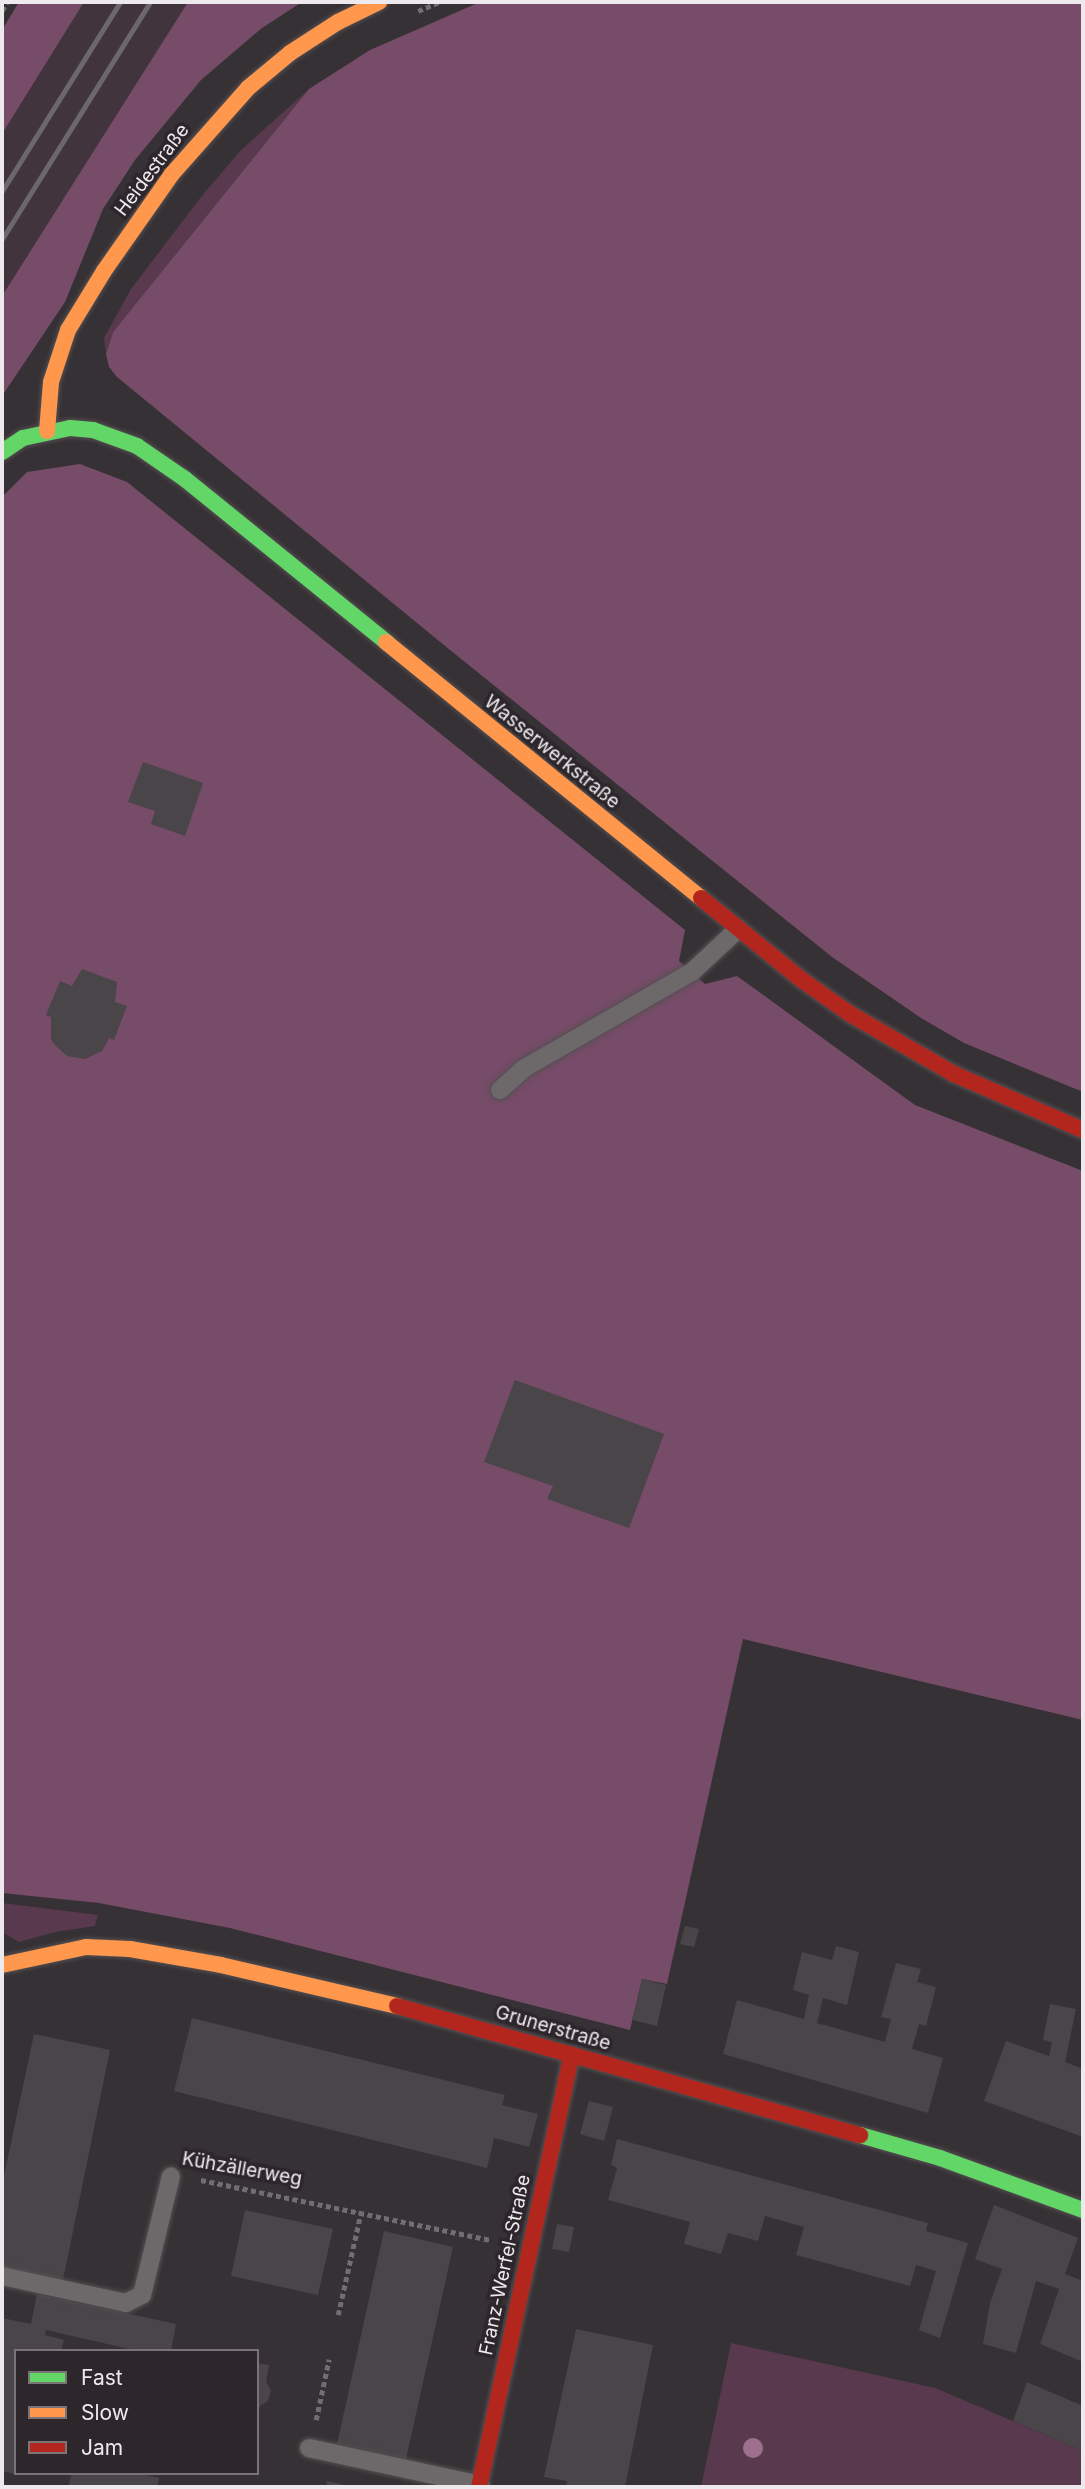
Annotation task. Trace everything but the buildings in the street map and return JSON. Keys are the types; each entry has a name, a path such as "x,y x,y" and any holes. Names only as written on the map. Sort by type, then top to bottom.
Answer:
{"street":[{"name":"Heidestraße","path":"47,431 51,382 68,330 104,271 172,174 211,127 258,79 319,34 379,2"},
{"name":"Wasserwerkstraße","path":"2,452 23,438 47,431 82,429 116,436 137,446 185,479 802,980 900,1045 1008,1100 1083,1130"},
{"name":"Grunerstraße","path":"2,1965 86,1947 130,1949 221,1965 410,2009 940,2158 1083,2210"},
{"name":"Franz-Werfel-Straße","path":"479,2486 572,2055"}],"lane":[{"path":"500,1090 523,1069 692,972 738,929"},
{"name":"Kühzällerweg","path":"2,2276 126,2303 142,2295 171,2176"},
{"name":"Franz-Werfel-Straße","path":"309,2448 479,2486"}],"path":[{"path":"2,11 7,2"},
{"name":"Kühzällerweg","path":"171,2176 231,2184 529,2249"},
{"path":"338,2315 361,2212"},
{"path":"309,2448 329,2358"}],"shaded area":[{"path":"19,2 84,2 2,134 2,30"},
{"path":"84,2 188,2 2,296 2,134"},
{"path":"188,2 302,2 262,28 201,80 135,160 103,209 65,302 2,396 2,296"},
{"path":"480,2 1083,2 1083,1092 964,1043 921,1018 832,957 450,650 117,377 109,367 106,354 113,332 309,89 370,50"},
{"path":"309,89 113,332 106,354 104,338 131,289 201,197 240,151"},
{"path":"80,464 127,482 685,930 679,961 705,984 737,976 915,1105 1083,1171 1083,1720 743,1639 667,1984 642,1979 630,2030 230,1928 99,1903 2,1893 2,497 27,472"},
{"path":"2,1903 98,1915 95,1926 55,1932 19,1942 2,1932"},
{"path":"731,2343 935,2388 1083,2451 1083,2487 701,2487"}],"railway":[{"path":"2,191 120,2"},
{"path":"2,239 150,2"}],"traffic: fast":[{"path":"2,452 23,438 70,428 93,430 137,446 185,479 386,642"},
{"path":"860,2135 940,2158 1083,2210"}],"traffic: slow":[{"path":"47,431 51,382 68,330 104,271 172,174 248,88 290,53 338,22 379,2"},
{"path":"386,642 701,898"},
{"path":"2,1965 86,1947 130,1949 221,1965 397,2006"}],"traffic: jam":[{"path":"701,898 802,980 850,1014 954,1074 1083,1130"},
{"path":"397,2006 860,2135"},
{"path":"479,2487 572,2055"}]}
